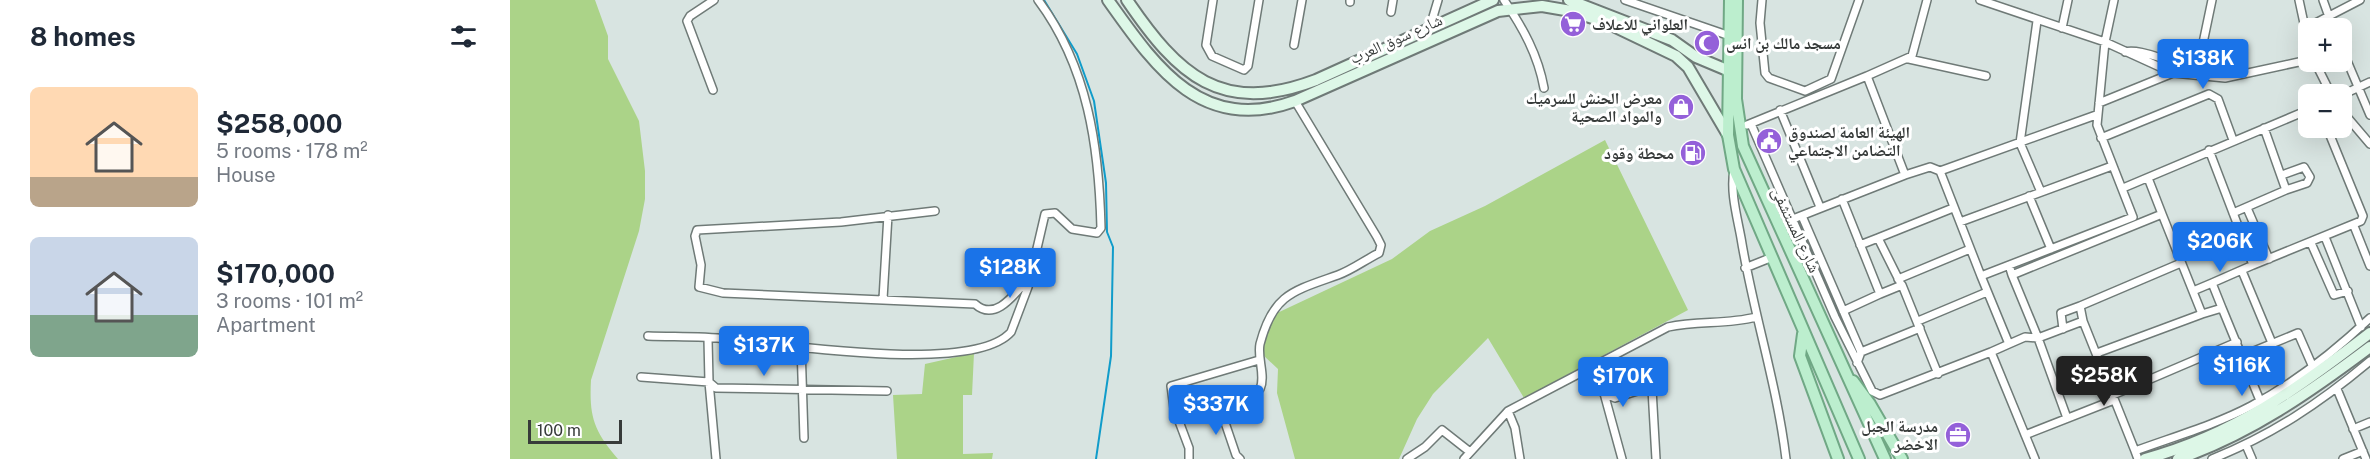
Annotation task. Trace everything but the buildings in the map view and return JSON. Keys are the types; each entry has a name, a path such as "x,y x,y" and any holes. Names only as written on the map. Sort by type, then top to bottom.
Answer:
{"main road":[{"name":"شارع سوق العرب","path":"1108,0 1161,71 1191,94 1229,107 1252,110 1275,108 1295,101 1504,6 1542,6 1571,10 1631,33 1676,57 1688,67 1728,135"},
{"path":"1127,0 1155,42 1174,62 1206,82 1245,92 1271,92 1293,88 1493,0"},
{"path":"1569,0 1660,34 1704,62 1726,70 1736,84"},
{"name":"شارع المستشفى","path":"1730,0 1726,70 1728,135 1734,169 1770,258 1859,459"},
{"name":"شارع المستشفى","path":"1737,0 1738,129 1750,166 1884,459"},
{"path":"1784,290 1803,281"},
{"path":"2145,459 2213,435 2316,375 2366,330"},
{"path":"1803,334 1800,346 1804,369 1838,459"},
{"path":"2178,459 2251,427 2319,385 2370,347"},
{"path":"1840,363 1870,404 1902,459"}],"street":[{"path":"713,90 687,21 690,16 714,0"},
{"path":"648,336 926,355 988,345 1000,341 1011,332 1030,278 1040,226 1047,212 1055,213 1072,229 1097,233 1101,228 1100,183 1095,140 1083,86 1063,42 1038,0"},
{"path":"1213,0 1205,37 1206,45 1212,56 1244,70 1248,66 1259,0"},
{"path":"1294,45 1302,0"},
{"path":"1391,12 1393,0"},
{"path":"1430,27 1438,0"},
{"path":"1493,0 1504,6 1540,62 1544,88"},
{"path":"1625,0 1642,3 1727,35"},
{"path":"1762,0 1760,23 1765,73 1769,78 1805,91 1819,86 1833,76 1859,0"},
{"path":"1909,59 1927,0"},
{"path":"1980,0 1993,2 2037,21 2105,42 2173,73 2225,78 2298,62"},
{"path":"2062,28 2068,0"},
{"path":"1981,276 2133,217 2101,138 2096,115 2105,42 2114,0"},
{"path":"2125,52 2137,50 2170,63 2198,67 2212,0"},
{"path":"2299,0 2302,18"},
{"path":"2323,0 2330,18"},
{"path":"2322,18 2360,0"},
{"path":"2037,21 2020,143 2041,192"},
{"path":"1738,129 1909,59 1986,76"},
{"path":"2351,72 2370,115"},
{"path":"2098,103 2173,73"},
{"path":"1867,76 1905,175"},
{"path":"2352,90 2370,82"},
{"path":"2101,138 2209,94 2218,99 2233,140"},
{"path":"1174,408 1260,389 1259,346 1274,306 1291,294 1322,279 1339,275 1378,253 1381,245 1295,101"},
{"path":"1780,110 1820,207"},
{"path":"2123,188 2298,114"},
{"path":"1793,219 1905,175 1930,167 1940,171 2096,115"},
{"path":"2352,123 2370,144"},
{"path":"1751,124 1857,363 1872,391 1880,395 1938,374 2025,337 2037,338 2083,321"},
{"path":"2264,128 2286,190"},
{"path":"2193,291 2360,224 2366,215 2331,138"},
{"path":"2209,150 2253,265"},
{"path":"1750,166 1763,169 1773,176"},
{"path":"1960,222 2112,166"},
{"path":"2233,213 2307,183 2310,177 2304,166 2282,175"},
{"path":"1734,169 1733,193 1746,268 1774,392 1786,459"},
{"path":"1940,171 2009,344"},
{"path":"2148,178 2202,314"},
{"path":"2029,196 2051,249"},
{"path":"1842,199 1880,294"},
{"path":"1860,244 1953,208"},
{"path":"2247,208 2269,259"},
{"path":"935,211 841,222 697,230 695,237 701,256 699,284 702,290 975,304 981,310 995,310 1030,278"},
{"path":"2012,275 2162,214"},
{"path":"883,299 888,215"},
{"path":"1802,216 1861,352 1857,363"},
{"path":"2354,226 2370,266"},
{"path":"2325,237 2366,330"},
{"path":"1878,238 1919,325 1938,374"},
{"path":"2311,243 2334,295 2348,291"},
{"path":"1843,310 1970,249"},
{"path":"1746,268 1770,258"},
{"path":"2063,329 2061,313 2181,263"},
{"path":"2009,265 2067,418"},
{"path":"2242,271 2272,343"},
{"path":"2212,283 2262,405"},
{"path":"1861,352 1987,292"},
{"path":"2080,306 2083,321 2138,459"},
{"path":"2097,353 2222,308"},
{"path":"1464,459 1508,411 1668,327 1694,322 1731,324 1756,317"},
{"path":"2135,451 2262,405 2312,365 2366,330 2370,318"},
{"path":"2242,356 2298,333 2312,365"},
{"path":"708,339 709,382 716,459"},
{"path":"2025,435 2236,342"},
{"path":"801,346 804,438"},
{"path":"1991,352 2035,459"},
{"path":"1189,459 1189,448 1174,408 1171,386 1259,360"},
{"path":"2212,459 2246,445 2308,411 2370,361"},
{"path":"1596,364 1622,459"},
{"path":"641,377 709,382 716,388 887,391"},
{"path":"1602,392 1615,398 1647,388 1652,389 1656,459"},
{"path":"2337,389 2364,455 2343,459"},
{"path":"1218,399 1236,454 1240,459"},
{"path":"1508,411 1515,428 1520,459"},
{"path":"2353,429 2370,422"},
{"path":"1407,459 1425,447 1442,430 1470,452"},
{"path":"2246,445 2252,459"}],"green space":[{"path":"510,0 595,0 608,36 608,59 639,121 645,171 645,199 639,231 591,380 591,404 595,423 603,440 618,459 510,459"},
{"path":"1605,140 1688,310 1524,398 1488,338 1433,394 1417,419 1399,459 1295,459 1277,393 1278,369 1263,355 1262,346 1275,314 1392,259 1430,231 1485,206"},
{"path":"974,353 972,395 963,395 963,454 993,453 992,459 897,459 893,395 922,394 925,364"}],"waterway":[{"path":"1044,0 1077,54 1094,101 1106,183 1107,232 1113,247 1111,356 1096,459"}],"place":[{"name":"العلواني للاعلاف","path":"1573,24"},
{"name":"مسجد مالك بن انس","path":"1707,43"},
{"name":"معرض الحنش للسرميك والمواد الصحية","path":"1681,107"},
{"name":"الهيئة العامة لصندوق التضامن الاجتماعي","path":"1769,141"},
{"name":"محطة وقود","path":"1693,153"},
{"name":"مدرسة الجبل الاخضر","path":"1958,435"}]}
